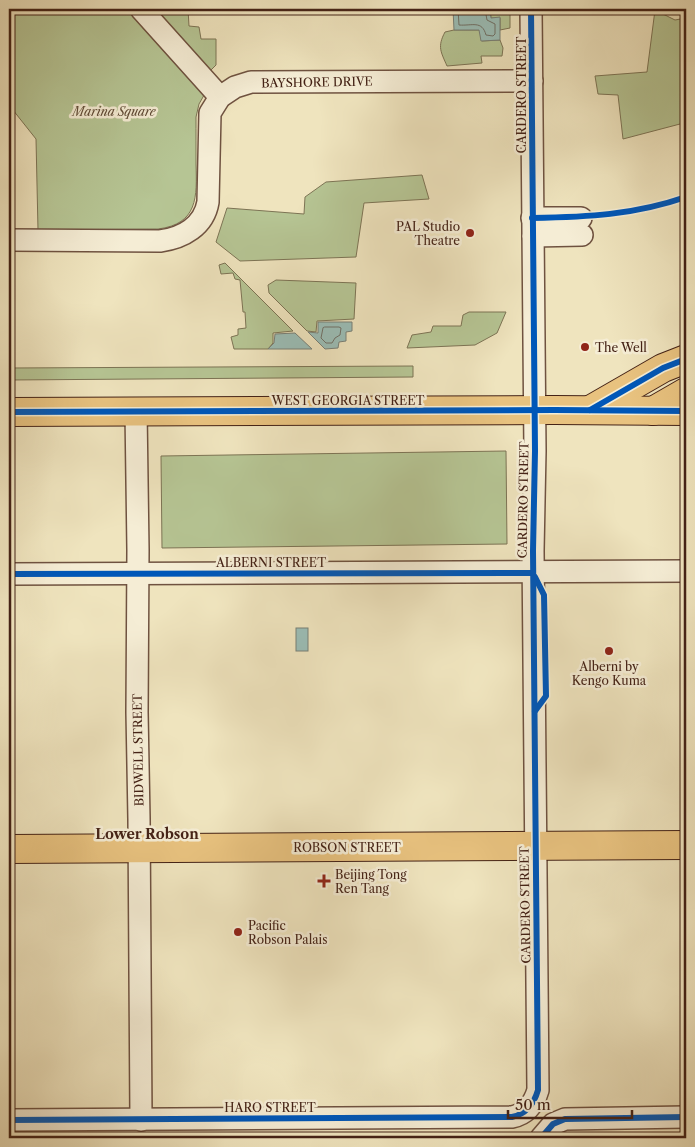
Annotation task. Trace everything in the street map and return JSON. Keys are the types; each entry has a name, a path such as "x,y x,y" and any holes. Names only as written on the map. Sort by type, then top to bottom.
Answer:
{"main road":[{"path":"590,410 664,368 686,359"},
{"path":"653,411 686,392"},
{"name":"WEST GEORGIA STREET","path":"9,412 686,411"},
{"name":"ROBSON STREET","path":"9,849 686,845"}],"street":[{"path":"9,240 160,241 177,237 190,231 203,216 207,206 210,113 220,97 141,9"},
{"name":"CARDERO STREET","path":"529,1109 538,1090 533,573 535,410 532,227 532,9"},
{"name":"BAYSHORE DRIVE","path":"220,97 235,87 252,82 532,80"},
{"path":"532,227 582,226"},
{"name":"BIDWELL STREET","path":"136,411 141,1120"},
{"name":"ALBERNI STREET","path":"9,574 686,571"},
{"name":"HARO STREET","path":"9,1120 512,1117 529,1109"},
{"path":"544,1133 558,1121 573,1118 686,1117"}],"green space":[{"name":"Marina Square","path":"9,9 133,9 207,90 199,104 196,117 195,198 188,215 181,221 158,229 38,230 36,139 9,105"},
{"path":"151,9 188,9 189,26 199,27 201,39 216,39 216,65 211,70 203,70"},
{"path":"490,9 510,9 510,28 500,30 500,18 491,18"},
{"path":"655,10 675,20 686,18 686,121 623,139 618,95 598,94 595,76 647,72"},
{"path":"480,30 482,41 500,40 503,48 502,56 481,56 482,63 447,66 442,53 441,42 445,32"},
{"path":"422,175 429,199 364,203 356,257 240,261 216,242 227,208 304,214 305,197 326,182"},
{"path":"225,263 293,331 273,333 273,343 268,349 234,349 231,337 238,335 238,329 246,328 245,312 243,312 240,280 235,279 233,273 221,274 219,265"},
{"path":"276,280 356,283 354,319 317,321 316,332 307,331 269,293 268,285"},
{"path":"469,312 506,312 497,333 475,345 407,348 412,335 431,332 433,326 461,326 463,315"},
{"path":"413,366 413,377 9,380 9,368"},
{"path":"506,451 507,544 162,548 161,456"}],"water":[{"path":"453,9 490,9 491,18 500,17 500,40 481,41 479,30 454,30"},
{"path":"318,322 352,322 352,331 346,332 346,341 339,342 338,348 325,349 308,332 318,333"},
{"path":"295,333 312,349 268,349 274,343 275,334"},
{"path":"296,628 308,628 308,651 296,651"}],"cycle path":[{"path":"9,1120 512,1117 529,1108 534,1100 538,1090 533,551 535,451 531,9"},
{"path":"532,218 610,214 648,208 686,197"},
{"path":"590,410 663,368 686,359"},
{"path":"9,412 686,411"},
{"path":"9,574 533,573"},
{"path":"535,577 544,595 546,696 535,711"},
{"path":"541,1138 553,1124 565,1119 686,1117"}],"place":[{"name":"PAL Studio Theatre","path":"470,233"},
{"name":"The Well","path":"585,347"},
{"name":"Alberni by Kengo Kuma","path":"609,651"},
{"name":"Beijing Tong Ren Tang","path":"324,881"},
{"name":"Pacific Robson Palais","path":"238,932"}],"district":[{"name":"Lower Robson","path":"147,834"}]}
